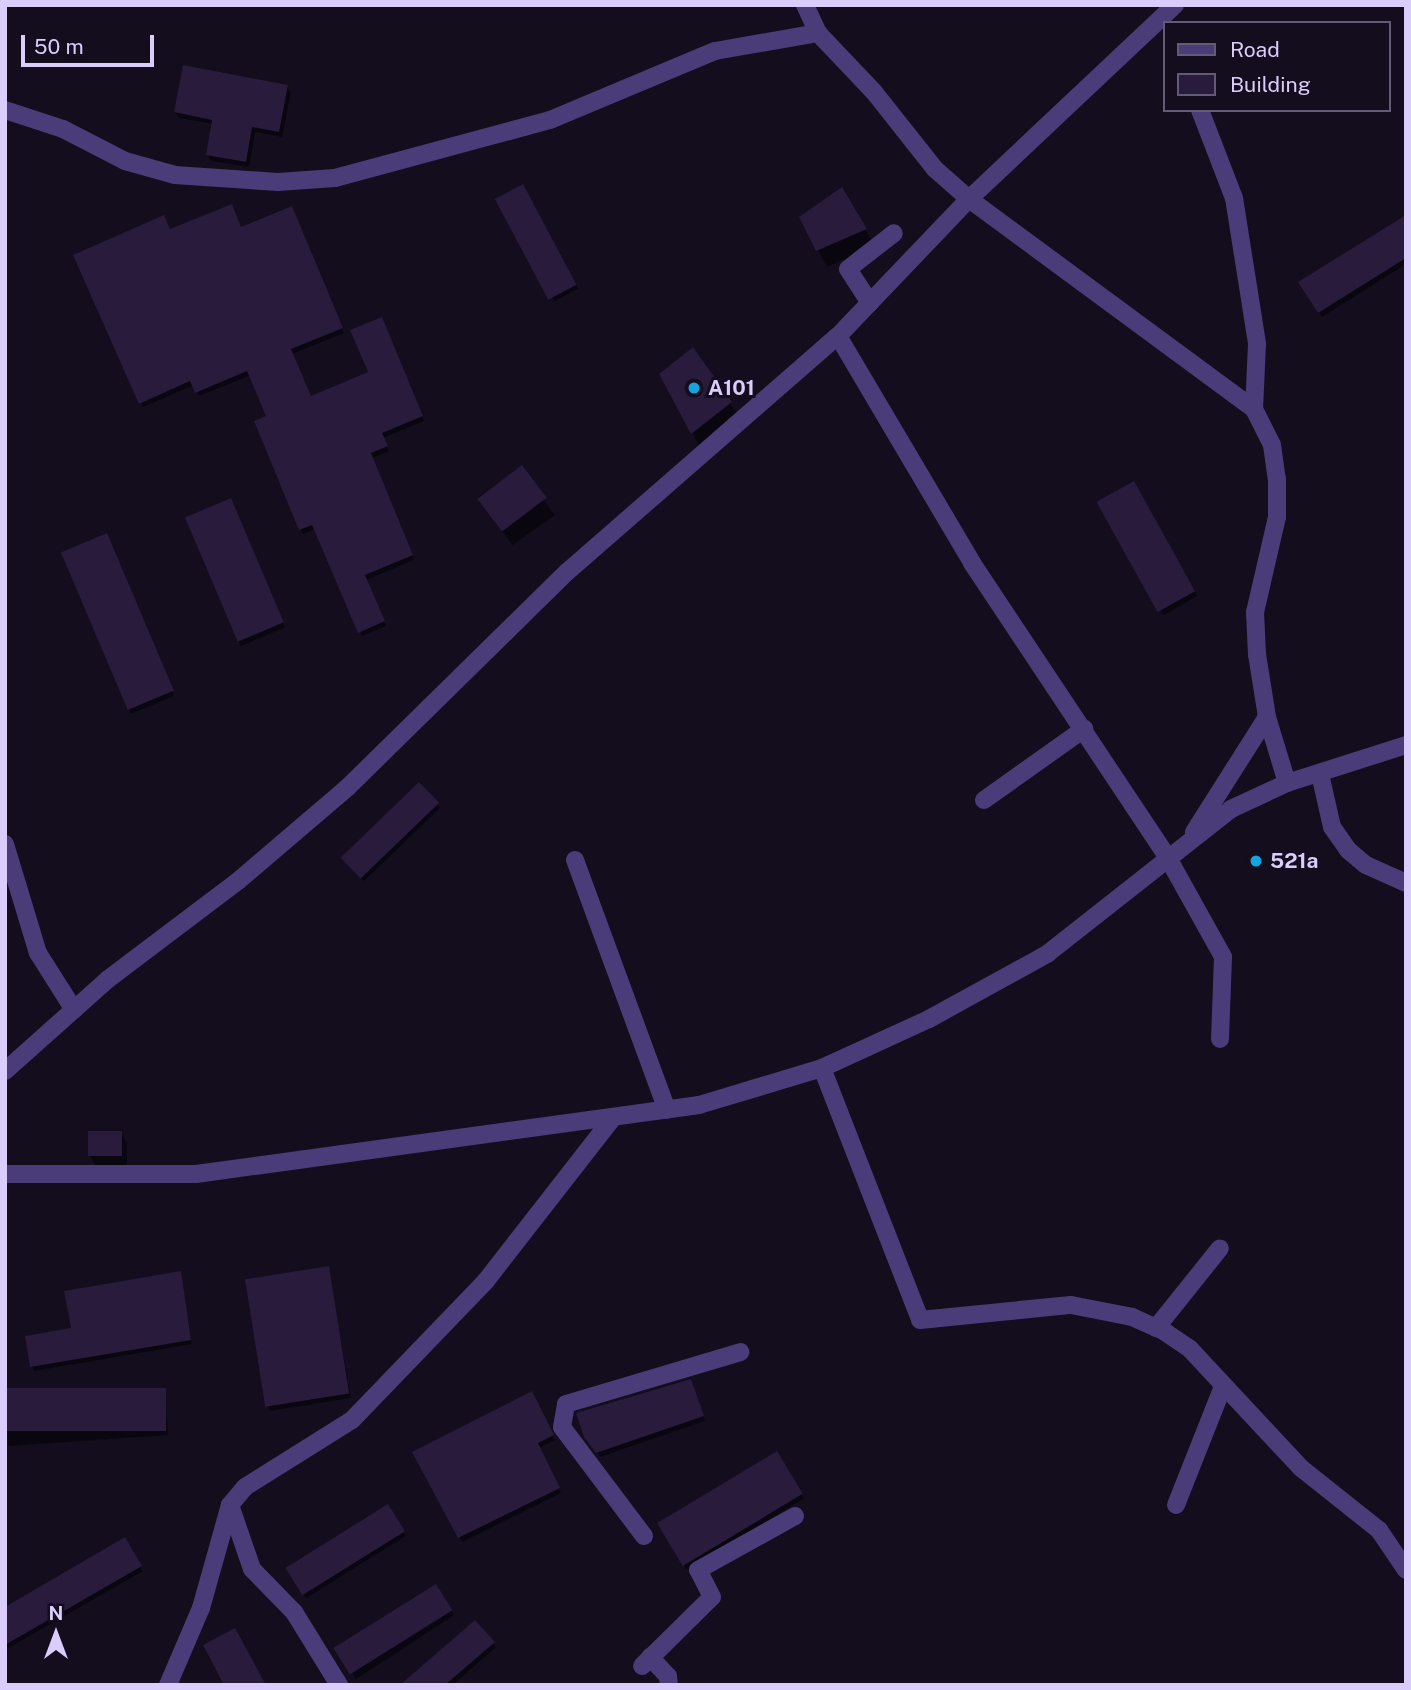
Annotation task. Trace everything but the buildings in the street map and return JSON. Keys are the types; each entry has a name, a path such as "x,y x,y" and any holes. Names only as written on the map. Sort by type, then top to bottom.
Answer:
{"street":[{"path":"805,5 818,33 874,92 935,169 969,200 1254,409 1272,445 1278,479 1277,517 1255,612 1267,718 1287,783"},
{"path":"1166,21 1175,5"},
{"path":"5,1071 74,1010 238,881 348,787 567,572 838,336 969,200 1160,32"},
{"path":"5,110 63,128 125,161 175,175 278,182 335,178 550,120 715,51 818,33"},
{"path":"1201,112 1234,198 1257,344 1254,409"},
{"path":"870,303 848,269 894,233"},
{"path":"838,336 972,564 1168,858 1223,957 1220,1039"},
{"path":"1186,844 1267,718"},
{"path":"984,800 1084,729"},
{"path":"5,1174 196,1174 667,1110 822,1068 929,1019 1047,954 1231,809 1287,783 1406,745"},
{"path":"1320,774 1332,827 1348,849 1366,865 1406,883"},
{"path":"5,844 38,953 74,1010"},
{"path":"575,860 667,1110"},
{"path":"822,1068 920,1320 1071,1306 1132,1317 1156,1328 1190,1349 1301,1468 1379,1530 1406,1570"},
{"path":"168,1685 201,1608 230,1505 245,1488 352,1420 485,1282 612,1119"},
{"path":"1156,1328 1220,1248"},
{"path":"644,1536 562,1427 566,1404 740,1352"},
{"path":"1176,1505 1223,1385"},
{"path":"230,1505 252,1569 294,1612 339,1685"},
{"path":"669,1685 668,1676 646,1662 712,1597 698,1570 795,1516"}],"place":[{"name":"A101","path":"694,388"},
{"name":"521a","path":"1256,861"}]}
